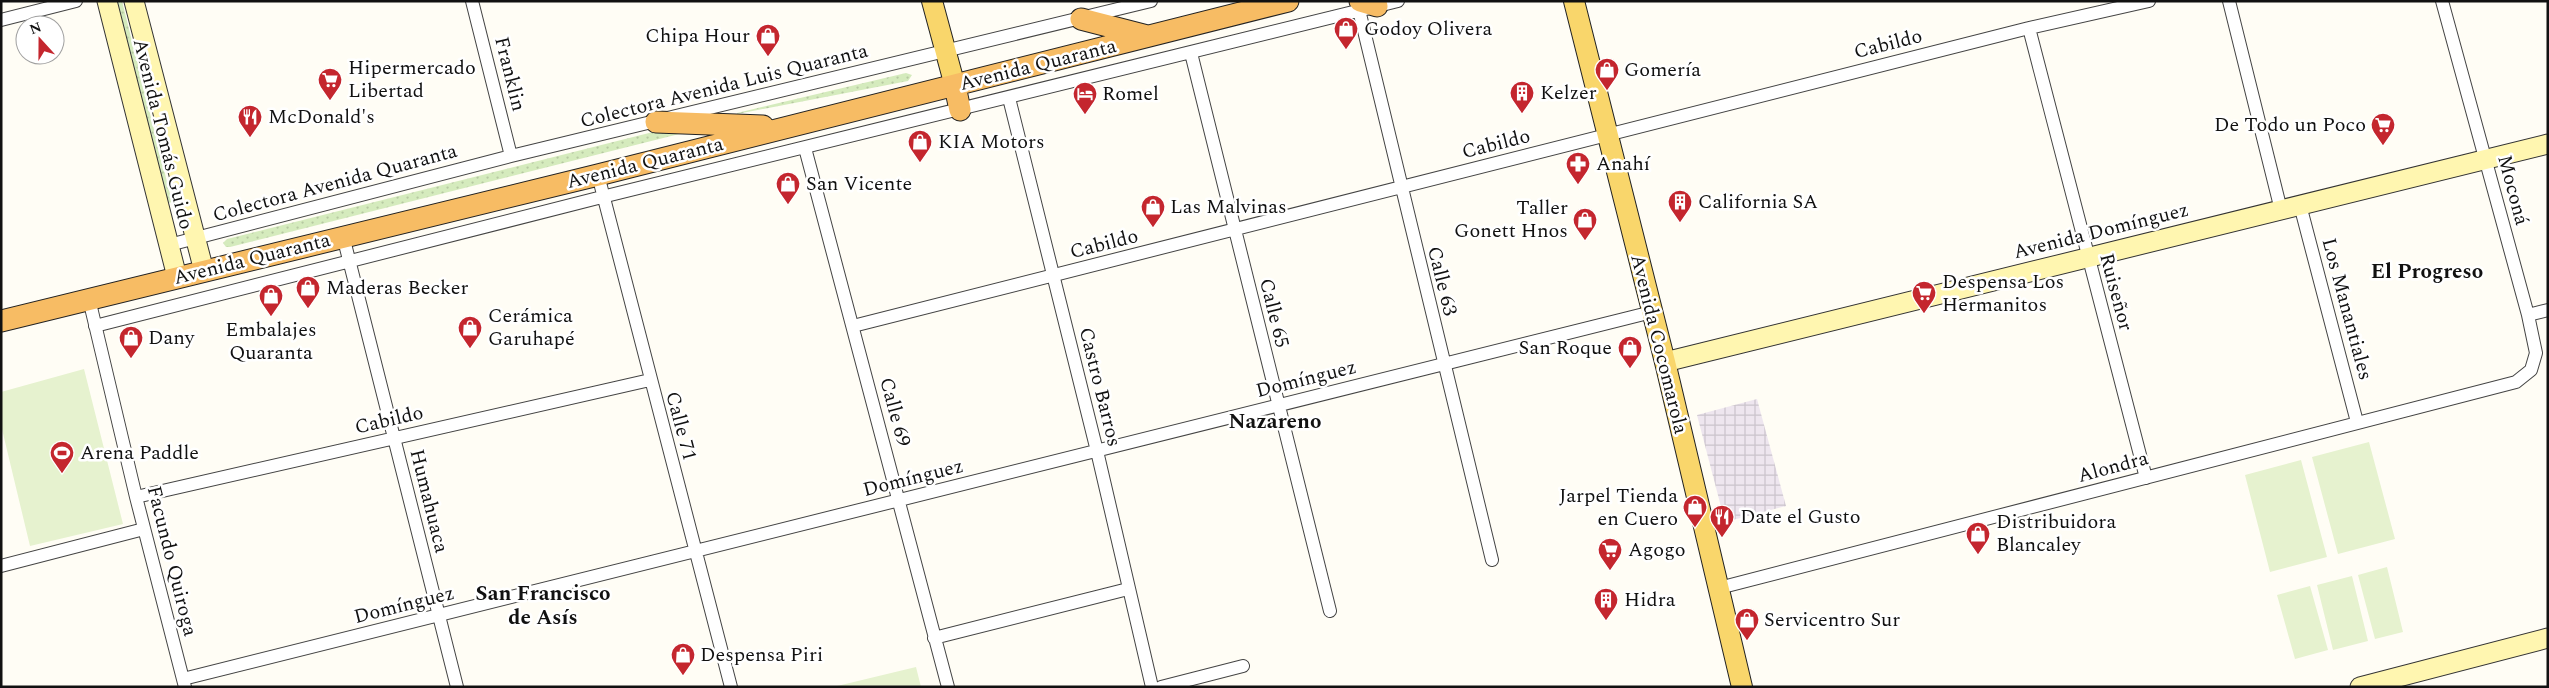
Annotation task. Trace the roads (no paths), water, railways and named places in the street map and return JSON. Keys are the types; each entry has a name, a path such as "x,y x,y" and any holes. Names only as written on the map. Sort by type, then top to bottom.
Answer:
{"highway":[{"name":"Avenida Quaranta","path":"1,321 343,236 598,176 1288,1"},
{"path":"1081,19 1150,36"},
{"path":"955,86 960,110"},
{"path":"656,122 786,127"}],"main road":[{"name":"Avenida Tomás Guido","path":"106,1 177,277"},
{"name":"Avenida Tomás Guido","path":"134,1 204,271"},
{"path":"932,1 955,86"},
{"name":"Avenida Cocomarola","path":"1574,1 1665,362 1742,687"},
{"name":"Avenida Domínguez","path":"1665,362 2548,144"},
{"path":"2369,686 2548,638"}],"street":[{"path":"1,20 76,1"},
{"name":"Franklin","path":"472,1 511,156"},
{"path":"95,326 349,260 1191,53 1365,6 1398,1"},
{"name":"Cabildo","path":"853,326 2029,28 2149,1"},
{"path":"2229,1 2281,210"},
{"name":"Moconá","path":"2442,1 2528,315 2536,353 2531,370 2516,382"},
{"path":"946,51 1144,2"},
{"name":"Calle 63","path":"1365,6 1400,187 1492,560"},
{"name":"Ruiseñor","path":"2029,28 2146,478"},
{"name":"Colectora Avenida Luis Quaranta","path":"511,156 946,51"},
{"name":"Calle 65","path":"1191,53 1330,611"},
{"name":"Castro Barros","path":"1009,98 1097,451 1152,687"},
{"name":"Calle 69","path":"806,148 948,687"},
{"name":"Colectora Avenida Quaranta","path":"169,245 511,156"},
{"name":"Calle 71","path":"598,176 731,687"},
{"name":"Los Manantiales","path":"2300,205 2357,422"},
{"name":"Humahuaca","path":"343,236 457,687"},
{"name":"Facundo Quiroga","path":"89,299 136,497 184,683"},
{"path":"2528,315 2548,310"},
{"name":"Domínguez","path":"184,683 439,615 1652,312"},
{"name":"Cabildo","path":"136,497 650,380"},
{"name":"Alondra","path":"1718,588 2516,382"},
{"path":"1,566 144,529"},
{"path":"934,638 1128,589"},
{"path":"1161,687 1243,666"}],"place":[{"name":"Godoy Olivera","path":"1346,50"},
{"name":"Chipa Hour","path":"768,57"},
{"name":"Gomería","path":"1607,91"},
{"name":"Hipermercado Libertad","path":"330,101"},
{"name":"Kelzer","path":"1522,114"},
{"name":"Romel","path":"1085,115"},
{"name":"McDonald's","path":"250,138"},
{"name":"De Todo un Poco","path":"2383,146"},
{"name":"KIA Motors","path":"920,163"},
{"name":"Anahí","path":"1578,185"},
{"name":"San Vicente","path":"788,205"},
{"name":"California SA","path":"1680,223"},
{"name":"Las Malvinas","path":"1153,228"},
{"name":"Taller Gonett Hnos","path":"1585,241"},
{"name":"Maderas Becker","path":"308,309"},
{"name":"Despensa Los Hermanitos","path":"1924,314"},
{"name":"Embalajes Quaranta","path":"271,317"},
{"name":"Cerámica Garuhapé","path":"470,349"},
{"name":"Dany","path":"131,359"},
{"name":"San Roque","path":"1630,369"},
{"name":"Arena Paddle","path":"62,474"},
{"name":"Jarpel Tienda en Cuero","path":"1695,528"},
{"name":"Date el Gusto","path":"1722,538"},
{"name":"Distribuidora Blancaley","path":"1978,555"},
{"name":"Agogo","path":"1610,571"},
{"name":"Hidra","path":"1606,621"},
{"name":"Servicentro Sur","path":"1747,641"},
{"name":"Despensa Piri","path":"683,676"}],"district":[{"name":"El Progreso","path":"2427,272"},
{"name":"Nazareno","path":"1275,422"},
{"name":"San Francisco de Asís","path":"543,606"}]}
